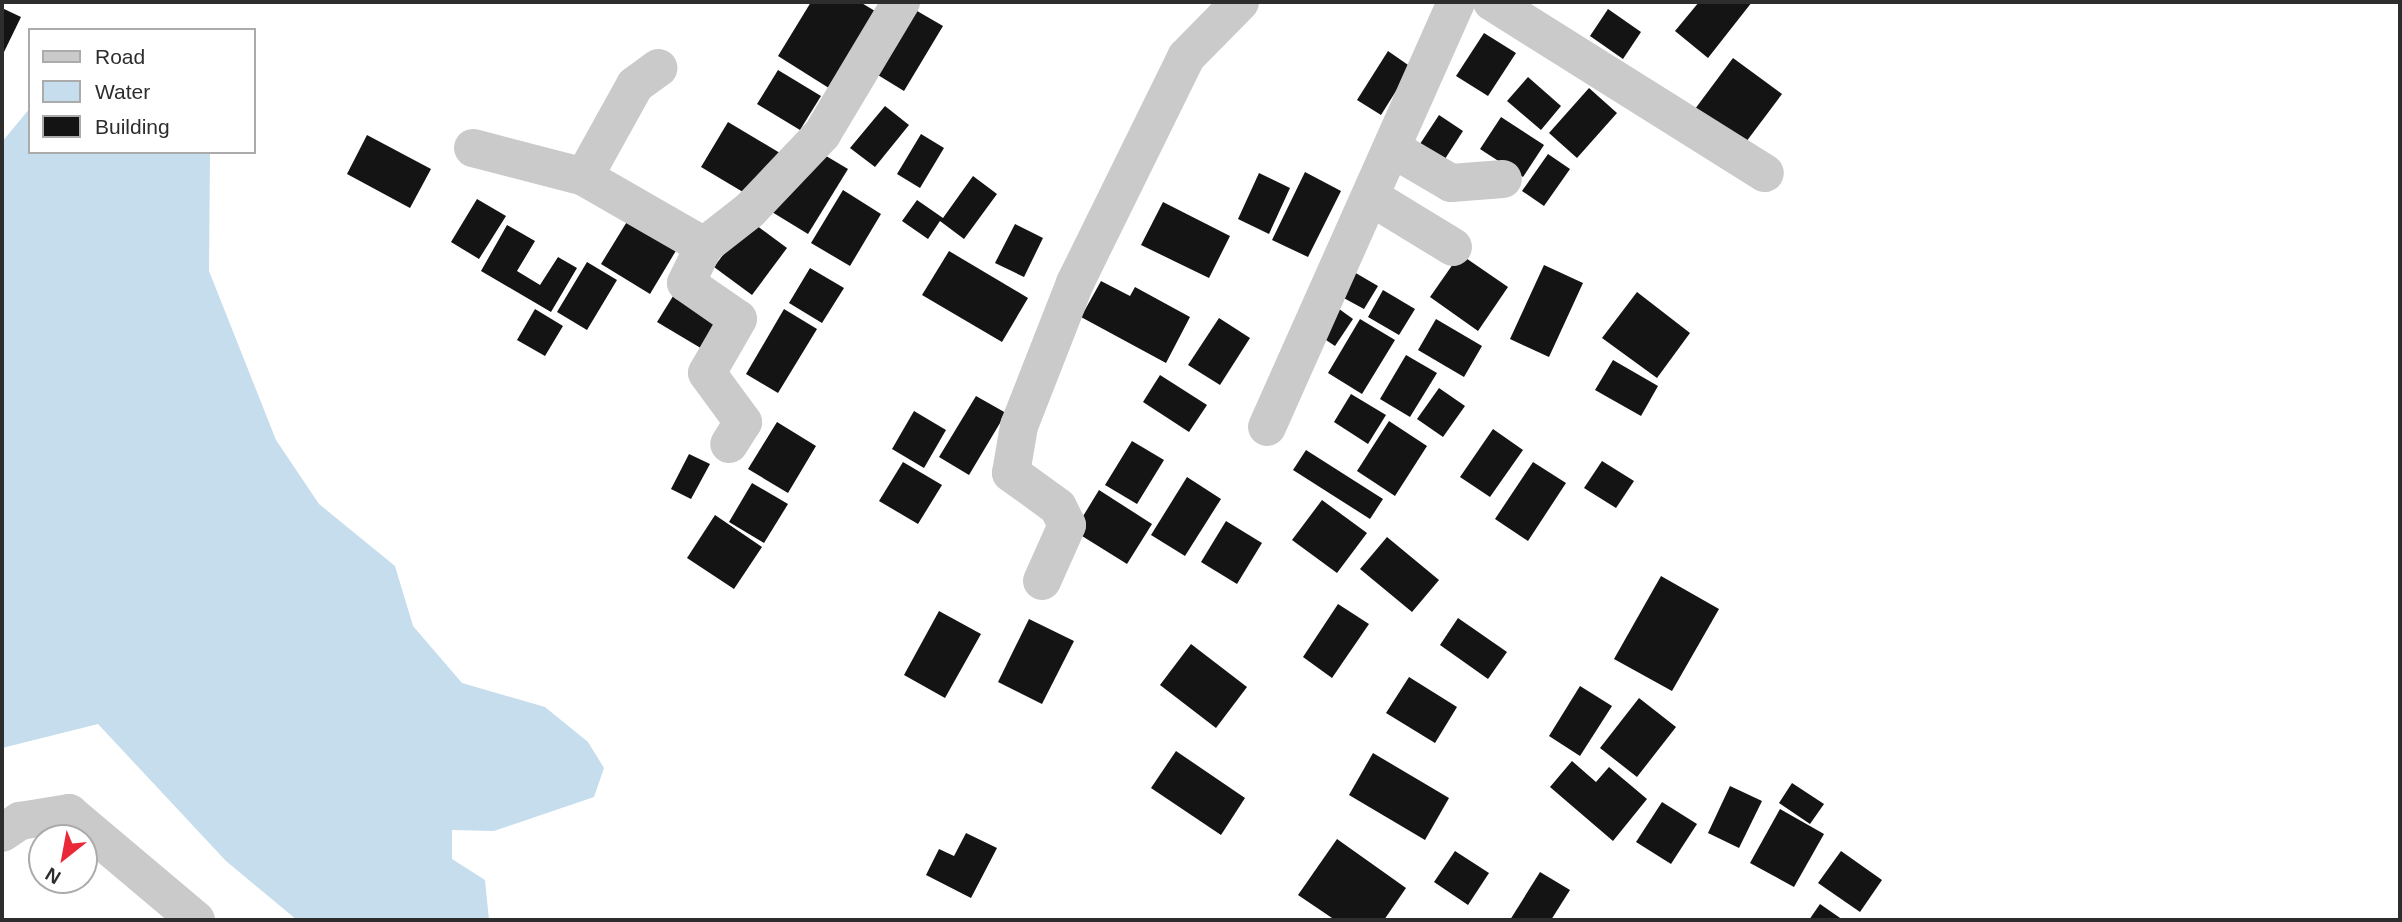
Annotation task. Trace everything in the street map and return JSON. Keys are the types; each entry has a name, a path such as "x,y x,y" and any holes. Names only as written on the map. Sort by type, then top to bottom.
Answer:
{"street":[{"path":"729,444 743,422 708,373 738,319 686,283 704,246 750,210 822,134 901,2"},
{"path":"1042,581 1067,525 1058,507 1012,473 1019,426 1076,283 1186,57 1240,2"},
{"path":"1267,427 1393,149 1455,2"},
{"path":"1492,2 1765,173"},
{"path":"584,177 635,85 658,68"},
{"path":"473,148 584,177 704,246"},
{"path":"1393,149 1451,183 1503,179"},
{"path":"1371,197 1453,247"},
{"path":"2,833 20,821 69,813 196,920"}],"water":[{"path":"28,110 28,154 210,154 209,271 276,440 319,504 395,566 413,626 462,683 545,707 588,742 604,768 594,797 494,831 452,830 452,859 485,880 489,920 297,920 226,861 98,724 2,748 2,142"}],"building":[{"path":"811,2 860,2 880,14 832,90 778,56"},
{"path":"1699,2 1752,2 1708,58 1675,31"},
{"path":"2,8 21,17 4,52 2,51"},
{"path":"912,8 943,26 904,91 873,72"},
{"path":"1608,9 1641,32 1623,59 1590,36"},
{"path":"1484,33 1516,53 1488,96 1456,76"},
{"path":"1388,51 1411,67 1381,115 1357,100"},
{"path":"1733,58 1782,94 1743,146 1695,109"},
{"path":"778,70 821,96 800,130 757,104"},
{"path":"1528,77 1561,106 1541,130 1507,101"},
{"path":"1589,88 1617,113 1577,158 1549,133"},
{"path":"885,106 909,125 875,167 850,148"},
{"path":"1439,115 1463,131 1443,162 1418,147"},
{"path":"1501,117 1544,145 1523,177 1480,149"},
{"path":"728,122 780,153 753,198 701,167"},
{"path":"921,134 944,148 920,188 897,174"},
{"path":"367,135 431,169 410,208 347,174"},
{"path":"811,147 848,169 808,234 772,212"},
{"path":"1548,154 1570,169 1544,206 1522,191"},
{"path":"1305,172 1341,191 1308,257 1272,240"},
{"path":"1259,173 1290,188 1269,234 1238,219"},
{"path":"973,176 997,194 964,239 940,221 928,239 902,221 917,200 943,218"},
{"path":"843,190 881,214 850,266 811,243"},
{"path":"477,199 506,216 479,259 451,242"},
{"path":"1163,202 1230,236 1209,278 1141,245"},
{"path":"628,220 677,249 650,294 601,264"},
{"path":"749,220 787,248 752,295 714,267"},
{"path":"1015,224 1043,238 1024,277 995,263"},
{"path":"507,225 535,241 517,271 540,285 558,257 577,268 551,312 481,271"},
{"path":"949,251 1028,298 1002,342 922,295"},
{"path":"1460,254 1508,287 1478,331 1430,297"},
{"path":"587,262 617,280 587,330 557,312"},
{"path":"1544,265 1583,283 1549,357 1510,339"},
{"path":"810,268 844,288 822,323 789,303"},
{"path":"1354,272 1378,286 1364,309 1340,296"},
{"path":"1101,281 1130,296 1135,287 1190,317 1166,363 1081,317"},
{"path":"1383,290 1415,309 1399,335 1368,317"},
{"path":"1637,292 1690,333 1657,378 1602,338"},
{"path":"675,293 721,321 704,350 657,322"},
{"path":"1335,306 1353,319 1335,346 1317,334"},
{"path":"535,309 563,326 545,356 517,340"},
{"path":"784,309 817,329 778,393 746,374"},
{"path":"1219,318 1250,338 1220,385 1188,365"},
{"path":"1360,319 1395,340 1362,394 1328,373"},
{"path":"1436,319 1482,346 1464,377 1418,350"},
{"path":"1406,355 1437,373 1410,417 1380,399"},
{"path":"1613,360 1658,386 1641,416 1595,390"},
{"path":"1160,375 1207,405 1189,432 1143,402"},
{"path":"1439,388 1465,406 1443,437 1417,419"},
{"path":"1351,394 1386,415 1368,444 1334,422"},
{"path":"976,396 1006,413 969,475 939,457"},
{"path":"914,411 946,430 924,468 892,449"},
{"path":"1389,421 1427,446 1395,496 1357,471"},
{"path":"777,422 816,446 788,493 748,469"},
{"path":"1493,429 1523,450 1490,497 1460,477"},
{"path":"1132,441 1164,460 1137,504 1105,485"},
{"path":"1306,450 1383,499 1370,519 1293,470"},
{"path":"689,454 710,464 691,499 671,489"},
{"path":"1602,461 1634,481 1616,508 1584,488"},
{"path":"903,462 942,485 918,524 879,501"},
{"path":"1533,462 1566,483 1528,541 1495,519"},
{"path":"1187,477 1221,499 1185,556 1151,535"},
{"path":"752,483 788,504 764,543 729,522"},
{"path":"1099,490 1152,524 1127,564 1074,531"},
{"path":"1322,500 1367,533 1337,573 1292,540"},
{"path":"715,515 762,547 734,589 687,558"},
{"path":"1226,521 1262,543 1237,584 1201,562"},
{"path":"1387,537 1439,580 1412,612 1360,569"},
{"path":"1661,576 1719,609 1672,691 1614,659"},
{"path":"1338,604 1369,624 1332,678 1303,657"},
{"path":"939,611 981,634 945,698 904,675"},
{"path":"1458,618 1507,652 1488,679 1440,645"},
{"path":"1029,619 1074,641 1042,704 998,682"},
{"path":"1191,644 1247,687 1216,728 1160,685"},
{"path":"1409,677 1457,707 1435,743 1386,713"},
{"path":"1580,686 1612,706 1580,756 1549,736"},
{"path":"1639,698 1676,727 1637,777 1600,748"},
{"path":"1176,751 1245,798 1221,835 1151,788"},
{"path":"1373,753 1449,798 1425,840 1349,795"},
{"path":"1572,761 1596,782 1609,767 1647,799 1613,841 1550,787"},
{"path":"1792,783 1824,804 1810,824 1779,803"},
{"path":"1730,786 1762,801 1739,848 1708,833"},
{"path":"1662,802 1697,824 1671,864 1636,842"},
{"path":"1780,809 1824,834 1794,887 1750,863"},
{"path":"966,833 997,848 971,898 926,875 939,849 954,856"},
{"path":"1337,839 1406,888 1384,920 1335,920 1298,895"},
{"path":"1455,851 1489,873 1468,905 1434,882"},
{"path":"1841,851 1882,880 1860,912 1818,883"},
{"path":"1540,872 1570,890 1551,920 1510,920"},
{"path":"1820,904 1843,920 1809,920"}]}
